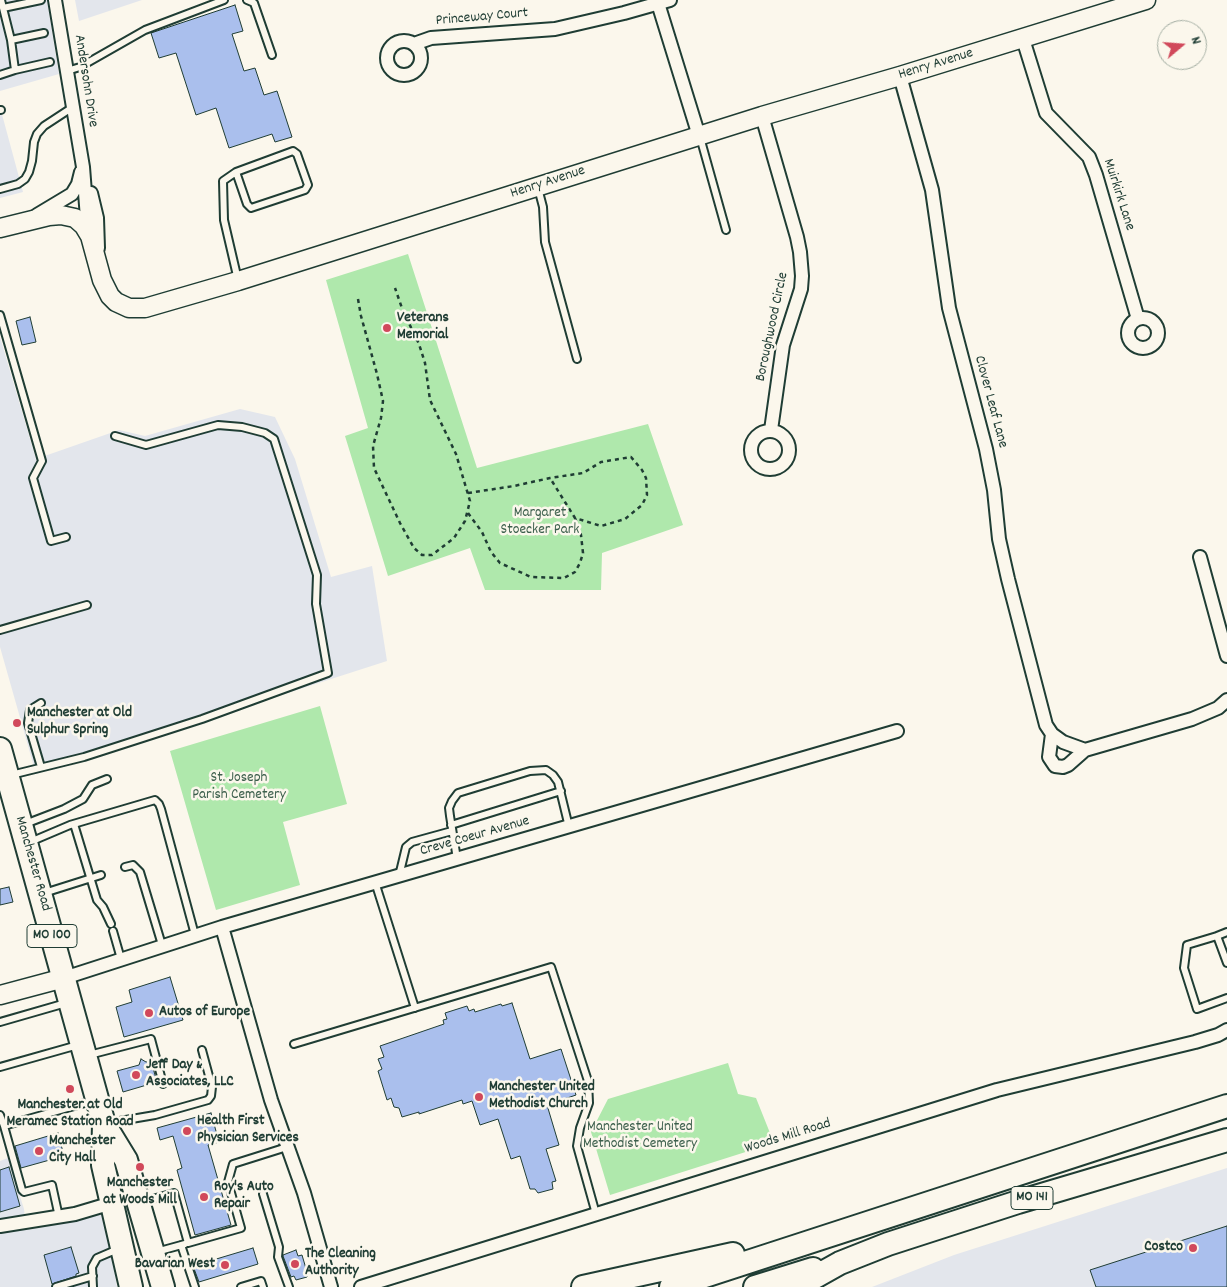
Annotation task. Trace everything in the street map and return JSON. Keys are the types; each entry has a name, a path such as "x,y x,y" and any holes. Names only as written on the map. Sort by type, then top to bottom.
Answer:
{"highway":[{"name":"Manchester Road","path":"0,749 104,1124 126,1160 164,1287"},
{"name":"MO 141","path":"670,1287 1227,1106"},
{"name":"Manchester Road","path":"104,1124 102,1165 130,1287"},
{"name":"MO 141","path":"755,1287 816,1268 840,1263 953,1222 1227,1140"},
{"path":"583,1287 844,1230"},
{"path":"797,1287 840,1263"}],"street":[{"name":"Andersohn Drive","path":"55,0 83,167 88,231"},
{"name":"Henry Avenue","path":"88,231 110,296 116,302 129,308 145,308 238,281 762,116 1023,39 1146,0"},
{"name":"Princeway Court","path":"414,44 431,38 555,28 616,15 661,1"},
{"path":"661,1 700,136"},
{"name":"Muirkirk Lane","path":"1023,39 1046,113 1089,157 1096,174 1138,319"},
{"name":"Clover Leaf Lane","path":"900,76 932,190 949,308 986,449 994,490 999,539 1008,579 1046,725 1052,734 1049,757 1055,766 1064,767 1085,750 1192,719 1218,708 1227,700"},
{"name":"Boroughwood Circle","path":"762,116 797,237 802,276 783,346 771,430"},
{"name":"Andersohn Drive","path":"83,167 97,218 99,268"},
{"path":"30,220 72,194 78,184 83,167"},
{"path":"2,226 49,216 68,216 80,222 88,231"},
{"path":"1200,557 1227,656"},
{"name":"Creve Coeur Avenue","path":"64,978 222,927 897,732"},
{"path":"1052,734 1063,742 1085,750"},
{"path":"222,927 271,1100 304,1194 331,1287"},
{"path":"0,995 64,978"},
{"name":"Woods Mill Road","path":"361,1287 996,1090 1195,1042 1218,1035 1227,1030"},
{"path":"0,1226 75,1214 112,1203"}],"lane":[{"path":"1,0 11,40 15,70"},
{"path":"3,8 41,0"},
{"path":"67,71 80,67 146,30 224,0"},
{"path":"248,0 254,3 272,56"},
{"path":"11,40 44,33"},
{"path":"0,74 50,62"},
{"path":"0,189 25,180 32,161 37,134 44,126 73,107"},
{"path":"700,136 726,230"},
{"path":"236,172 247,204 251,208 305,190 308,185 297,154 292,151 236,172 223,181 224,220 238,281"},
{"path":"538,187 543,207 545,242 577,359"},
{"path":"0,315 42,461 33,478 51,541 66,537"},
{"path":"7,776 84,757 202,719 328,673 316,604 317,575 274,440 265,433 242,427 218,425 146,446 116,436"},
{"path":"0,630 87,605"},
{"path":"41,703 30,710 28,723 41,767"},
{"path":"457,859 449,808 458,793 530,771 546,770 553,775 561,791 569,827"},
{"path":"24,834 83,799 92,785 106,779"},
{"path":"399,876 406,847 412,842 561,791"},
{"path":"24,834 74,824 155,800 161,809 195,935"},
{"path":"74,824 97,900 103,907 112,928 120,959"},
{"path":"125,867 133,865 140,872 162,945"},
{"path":"40,894 101,875"},
{"path":"375,882 415,1008"},
{"path":"1227,932 1187,945 1184,968 1197,1009 1227,998"},
{"path":"1217,936 1227,962"},
{"path":"294,1044 551,967 588,1081 589,1103 580,1128 577,1146 596,1214"},
{"path":"0,1022 70,1002"},
{"path":"0,1067 84,1050 151,1040 163,1084"},
{"path":"104,1124 155,1115 208,1100 211,1096 212,1087 202,1050"},
{"path":"4,1126 97,1099"},
{"path":"0,1115 22,1190 24,1192 52,1185 59,1216"},
{"path":"153,1252 241,1228 228,1182 233,1164 287,1147"},
{"path":"138,1202 174,1193 195,1287"},
{"path":"263,1194 279,1247 278,1257 289,1287"},
{"path":"93,1287 92,1267 97,1258 122,1248"},
{"path":"56,1287 93,1276"},
{"path":"241,1287 261,1281 263,1287"}],"path":[{"path":"358,299 382,402 381,418 373,446 374,468 414,548 422,555 432,555 454,538 465,521 470,501 456,454 430,400 425,363 395,288"},
{"path":"468,493 583,473 601,462 632,457 646,478 647,495 642,505 625,519 601,526 575,518"},
{"path":"467,512 482,532 491,552 500,563 532,577 564,578 574,572 580,563 583,553 581,535 575,518 550,478"}],"shaded area":[{"path":"0,0 47,0 59,74 0,91"},
{"path":"75,0 142,0 79,21"},
{"path":"0,107 23,192 0,198"},
{"path":"0,337 36,459 119,430 145,436 240,409 275,417 295,459 331,577 372,566 387,661 36,774 0,647"},
{"path":"8,1158 24,1209 26,1227 105,1210 117,1287 0,1287 0,1161"},
{"path":"1227,1168 1227,1287 872,1287 954,1255"}],"green space":[{"name":"Margaret Stoecker Park","path":"408,254 477,468 648,424 683,525 602,553 601,590 485,590 470,548 388,576 345,436 368,428 326,280"},
{"name":"St. Joseph Parish Cemetery","path":"320,706 347,804 283,822 300,885 216,910 170,751"},
{"name":"Manchester United Methodist Cemetery","path":"728,1063 738,1094 756,1098 774,1143 610,1195 591,1132 608,1099"}],"building":[{"path":"235,5 243,31 232,34 244,71 255,68 264,95 277,91 292,137 275,142 272,134 229,148 216,108 196,115 176,53 159,58 151,33"},
{"path":"30,317 36,342 22,345 16,321"},
{"path":"9,887 13,902 0,905 0,889"},
{"name":"Autos of Europe","path":"170,977 183,1020 124,1037 116,1007 132,1002 129,990"},
{"name":"Manchester United Methodist Church","path":"512,1003 530,1059 561,1049 576,1095 547,1105 559,1145 546,1149 556,1181 552,1182 553,1189 538,1193 535,1189 530,1189 520,1156 511,1159 498,1119 480,1125 472,1101 463,1104 462,1100 419,1114 419,1112 402,1117 399,1108 394,1107 391,1098 387,1100 378,1071 382,1069 378,1059 384,1057 380,1046 444,1024 443,1020 447,1019 445,1013 467,1006 469,1011 474,1009 475,1012 501,1004 502,1006"},
{"name":"Jeff Day & Associates, LLC","path":"141,1059 146,1062 151,1061 157,1082 123,1092 117,1071 139,1065"},
{"path":"211,1113 219,1142 208,1145 231,1225 195,1235 177,1170 182,1168 173,1136 160,1140 157,1128"},
{"name":"Manchester City Hall","path":"58,1133 64,1156 21,1168 15,1146"},
{"path":"9,1167 20,1206 0,1212 0,1170"},
{"name":"Costco","path":"1227,1226 1227,1287 1096,1287 1090,1270"},
{"path":"71,1247 79,1273 76,1276 52,1284 44,1255"},
{"name":"Bavarian West","path":"253,1248 258,1264 199,1282 193,1266"},
{"name":"The Cleaning Authority","path":"296,1250 298,1256 302,1255 307,1277 296,1280 294,1276 291,1277 283,1255"}],"place":[{"name":"Veterans Memorial","path":"387,328"},
{"name":"Manchester at Old Sulphur Spring","path":"17,723"},
{"name":"Autos of Europe","path":"149,1013"},
{"name":"Jeff Day & Associates, LLC","path":"136,1075"},
{"name":"Manchester at Old Meramec Station Road","path":"70,1089"},
{"name":"Manchester United Methodist Church","path":"479,1097"},
{"name":"Health First Physician Services","path":"187,1131"},
{"name":"Manchester City Hall","path":"39,1151"},
{"name":"Manchester at Woods Mill","path":"140,1167"},
{"name":"Roy's Auto Repair","path":"204,1197"},
{"name":"Costco","path":"1193,1248"},
{"name":"The Cleaning Authority","path":"295,1264"},
{"name":"Bavarian West","path":"225,1265"}]}
